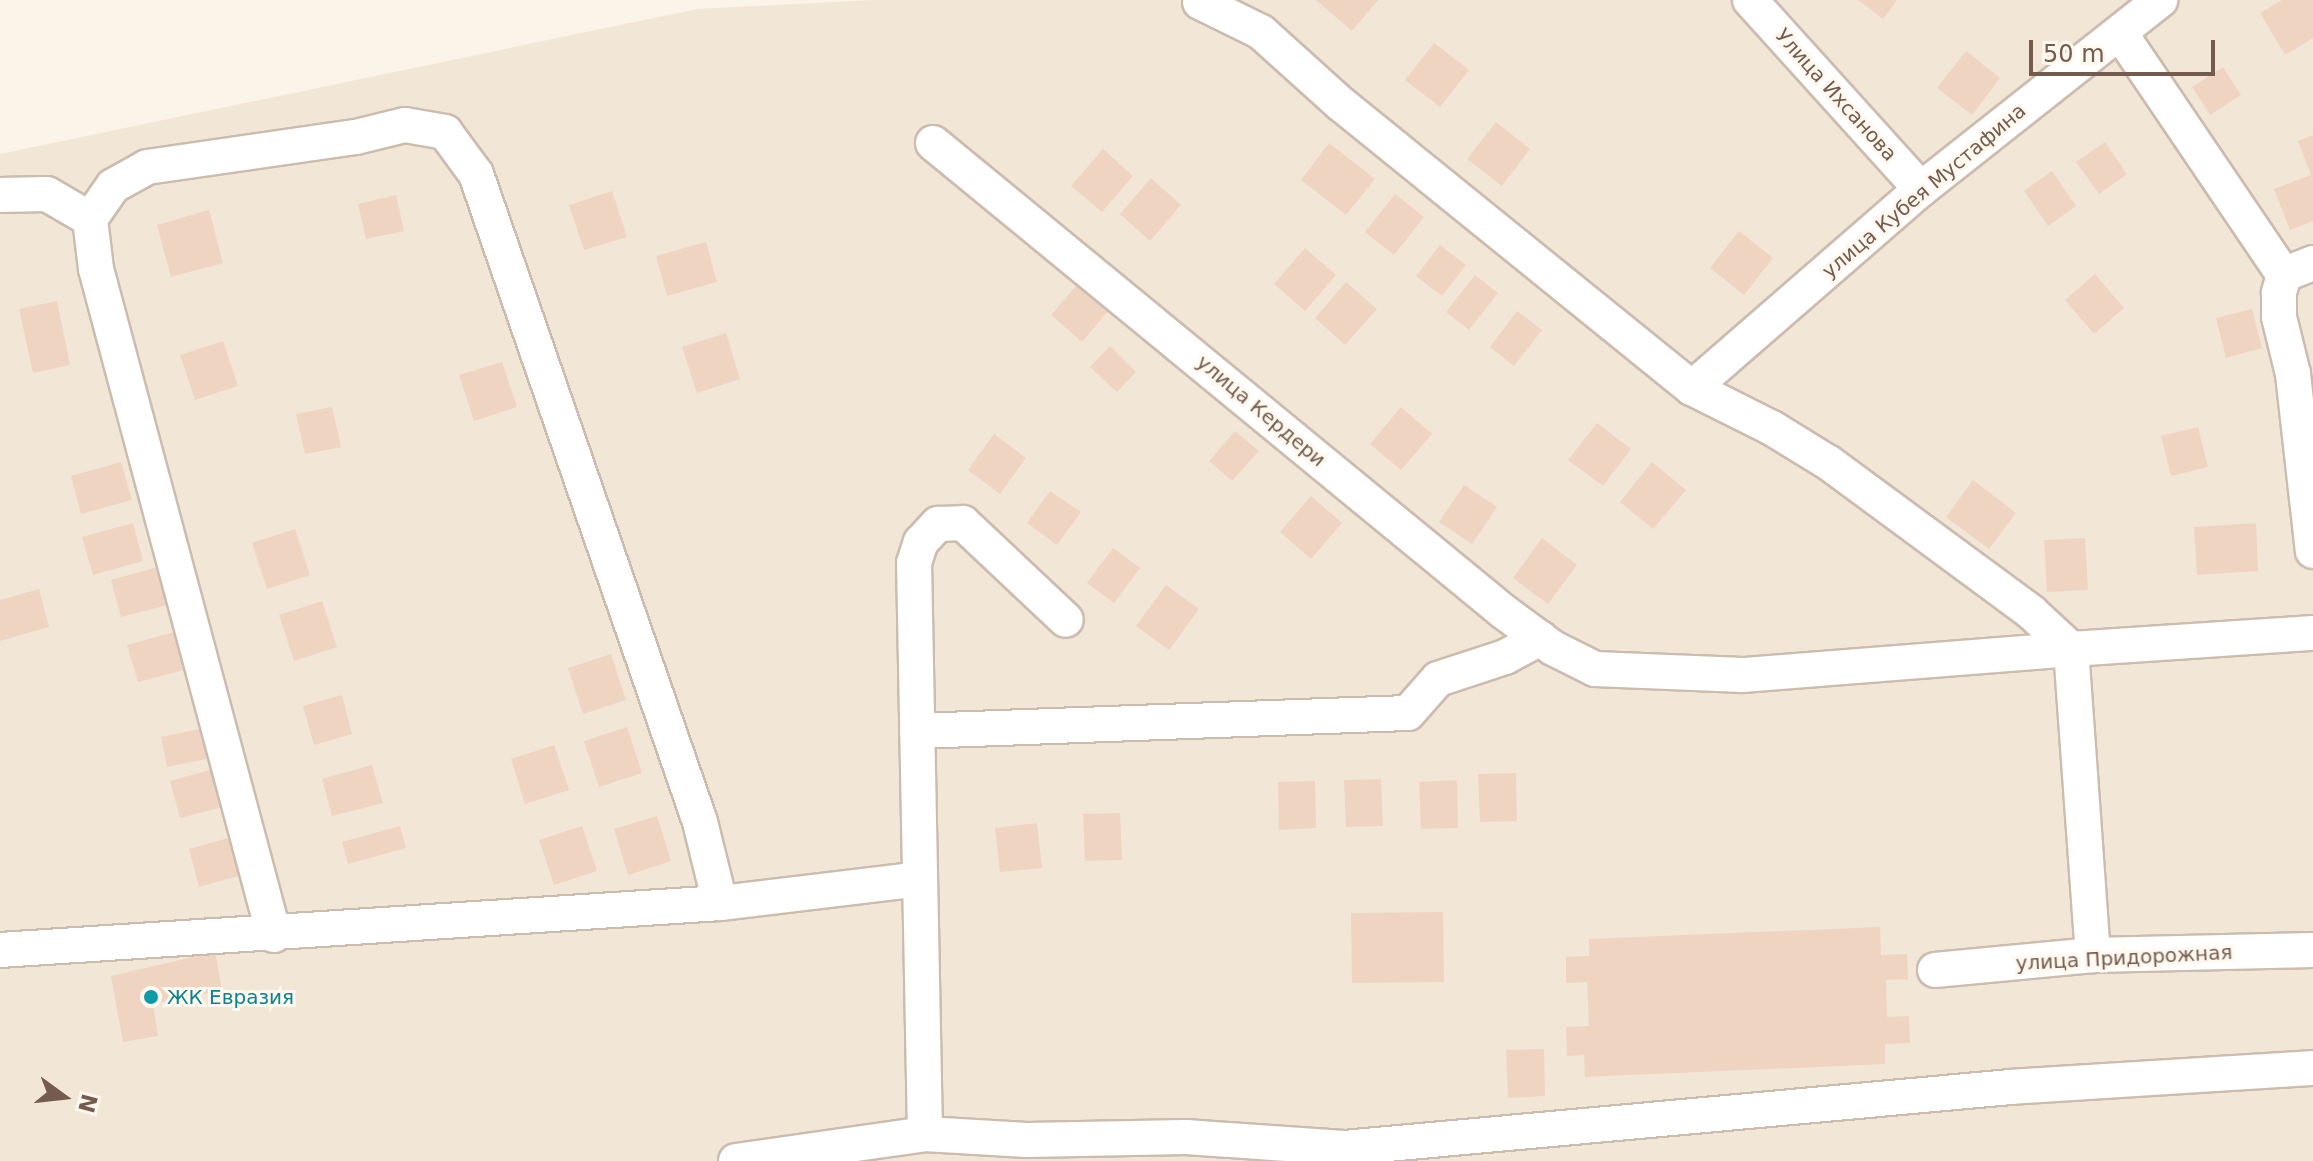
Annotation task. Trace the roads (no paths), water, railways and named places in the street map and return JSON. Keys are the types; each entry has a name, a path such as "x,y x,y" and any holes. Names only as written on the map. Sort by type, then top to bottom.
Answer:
{"street":[{"name":"Улица Ихсанова","path":"1750,0 1921,189"},
{"name":"улица Кубея Мустафина","path":"1692,388 1921,189 2160,0"},
{"path":"1200,2 1261,32 1341,104 1692,388 1772,428 1829,463 2031,612 2071,649 2093,955"},
{"path":"2120,33 2298,269 2279,293 2279,317 2293,374 2313,551"},
{"path":"274,935 96,269 90,219 113,186 147,167 356,137 405,125 445,132 476,174 700,822 720,903"},
{"name":"улица Кердери","path":"933,143 1504,612 1540,638 1595,669 1743,675 2071,649"},
{"path":"0,195 47,194 90,219"},
{"path":"925,1134 914,563 921,542 938,524 963,523 1066,620"},
{"path":"2071,649 2313,633"},
{"path":"917,731 1408,713 1438,679 1505,657 1540,638"},
{"path":"0,950 274,935 720,903 920,879"},
{"name":"улица Придорожная","path":"1935,970 2093,955 2313,950"},
{"path":"736,1161 925,1134 1027,1140 1186,1137 1344,1148 2010,1087 2313,1068"}],"place":[{"name":"ЖК Евразия","path":"151,997"}]}
